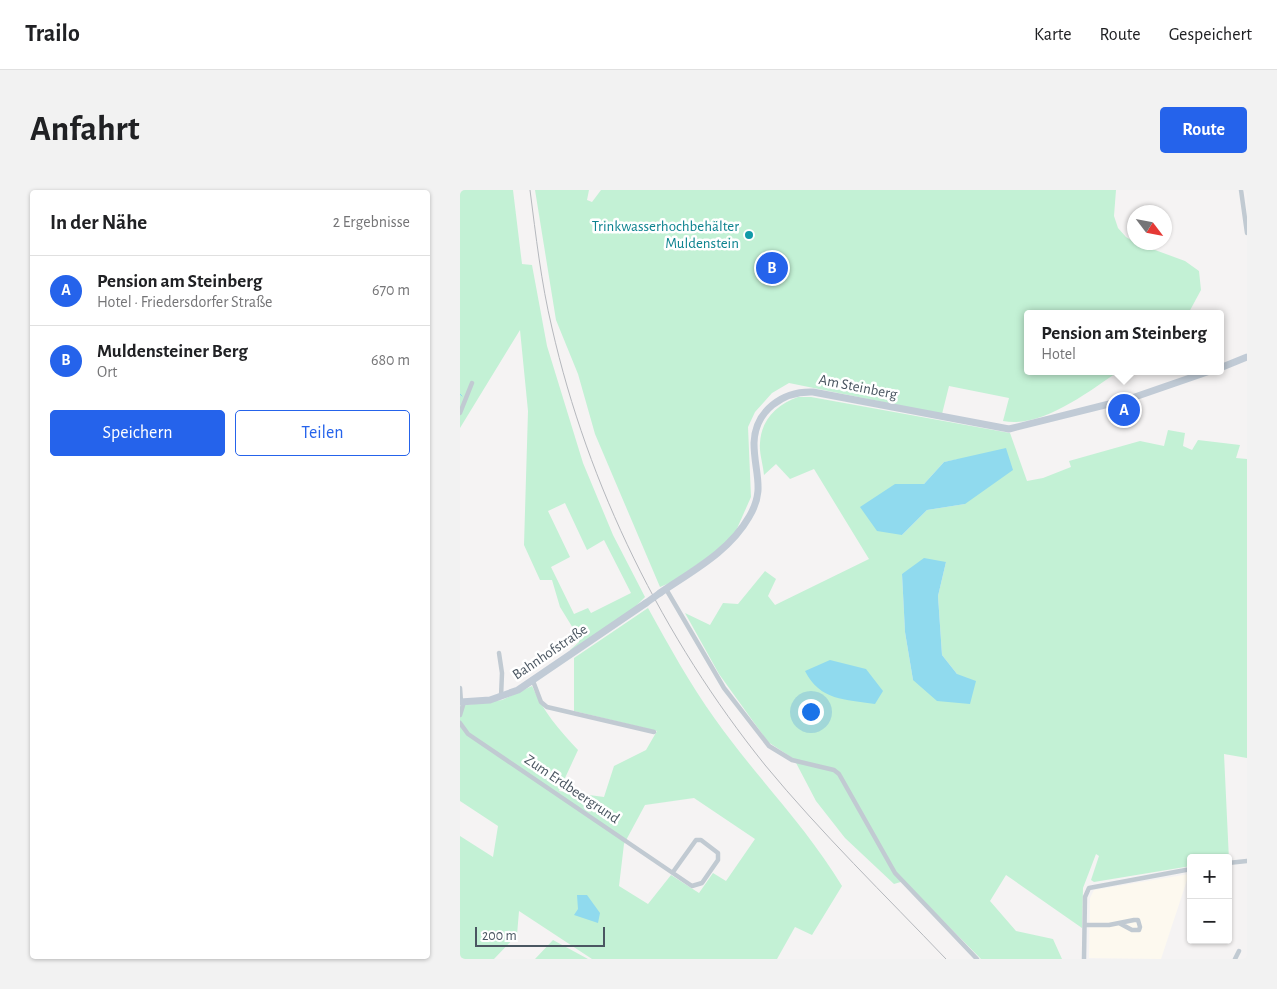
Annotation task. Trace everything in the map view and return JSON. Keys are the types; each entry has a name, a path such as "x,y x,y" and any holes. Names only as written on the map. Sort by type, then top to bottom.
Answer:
{"main road":[{"path":"1224,366 1247,357"},
{"name":"Am Steinberg","path":"646,603 726,546 749,517 757,499 759,486 754,448 757,427 768,409 786,396 813,392 1005,429 1021,428 1134,398 1199,375"},
{"name":"Bahnhofstraße","path":"462,702 501,697 533,681 646,603"}],"street":[{"path":"1241,190 1247,233"},
{"path":"460,413 472,383"},
{"path":"663,591 724,688 768,746 786,758 837,772 895,873 977,959"},
{"path":"499,653 502,668 501,697"},
{"path":"533,681 541,702 547,707 654,732"},
{"path":"460,688 462,702 460,715"},
{"name":"Zum Erdbeergrund","path":"460,723 468,734 692,886 699,886 718,860 718,853 701,840 696,840 673,872"},
{"path":"1232,863 1247,861"},
{"path":"1084,959 1086,894 1089,888 1096,885 1187,870"},
{"path":"1085,925 1119,923"},
{"path":"1235,959 1239,951"}],"shaded area":[{"path":"1187,874 1187,880 1161,959 1089,958 1090,898 1094,890"}],"green space":[{"path":"460,190 513,190 522,264 532,265 547,346 583,463 613,535 645,597 634,608 572,652 570,650 579,642 579,638 560,607 552,580 540,580 524,545 528,411 520,330 460,428","holes":["565,503 587,550 604,540 631,593 591,613 588,608 574,614 551,567 570,557 548,511"]},
{"path":"535,190 589,190 587,200 592,202 601,190 1116,190 1114,216 1118,228 1127,238 1127,250 1155,250 1185,261 1199,271 1201,290 1190,310 1024,310 1024,375 1113,375 1064,407 1033,420 1003,421 1009,398 949,386 942,414 789,383 772,393 755,412 748,427 751,497 735,533 718,550 672,582 660,587 595,434 578,374 556,320"},
{"path":"798,397 811,397 1010,433 1027,481 1043,478 1071,467 1069,461 1140,441 1164,446 1168,430 1185,433 1183,446 1192,450 1198,440 1240,445 1236,458 1247,459 1247,758 1224,754 1229,854 1187,854 1187,867 1094,882 1091,880 1099,856 1096,854 1083,888 1082,928 1006,875 990,901 1016,931 1053,939 1062,959 981,959 904,881 894,884 845,838 816,801 794,759 768,742 719,674 685,613 710,625 723,603 738,604 765,571 776,579 768,596 775,605 869,559 814,469 790,479 776,464 764,475 760,447 763,427 772,414 783,404","holes":["959,459 965,504 927,510 902,535 895,484 924,484 944,462","946,562 938,596 942,655 957,674 913,680 905,632 902,574"]},
{"path":"648,608 688,679 715,719 813,843 842,886 812,935 795,927 777,959 592,959 519,911 517,935 494,959 460,959 460,836 493,857 498,826 460,801 460,706 502,700 532,686 552,720 578,750 559,791 604,797 614,766 646,750 657,731 574,711 574,658","holes":["694,798 755,839 726,881 713,873 699,893 671,875 648,904 619,886 624,844 645,805"]},
{"path":"553,940 588,959 535,959"}],"water":[{"path":"1006,448 1013,470 965,504 927,510 902,535 877,531 860,507 895,484 924,484 944,462"},
{"path":"924,558 946,562 938,596 942,655 957,674 976,681 970,704 937,701 913,680 905,632 902,574"},
{"path":"830,660 866,669 883,691 875,704 834,697 818,688 805,671"},
{"path":"577,895 587,895 600,913 598,923 574,915 578,909"}],"railway":[{"path":"530,190 545,294 567,387 586,445 608,502 662,613 728,716 765,765 831,839 946,959"}],"place":[{"name":"Trinkwasserhochbehälter Muldenstein","path":"749,235"},
{"name":"Muldensteiner Berg","path":"772,268"},
{"name":"Pension am Steinberg","path":"1124,410"}]}
